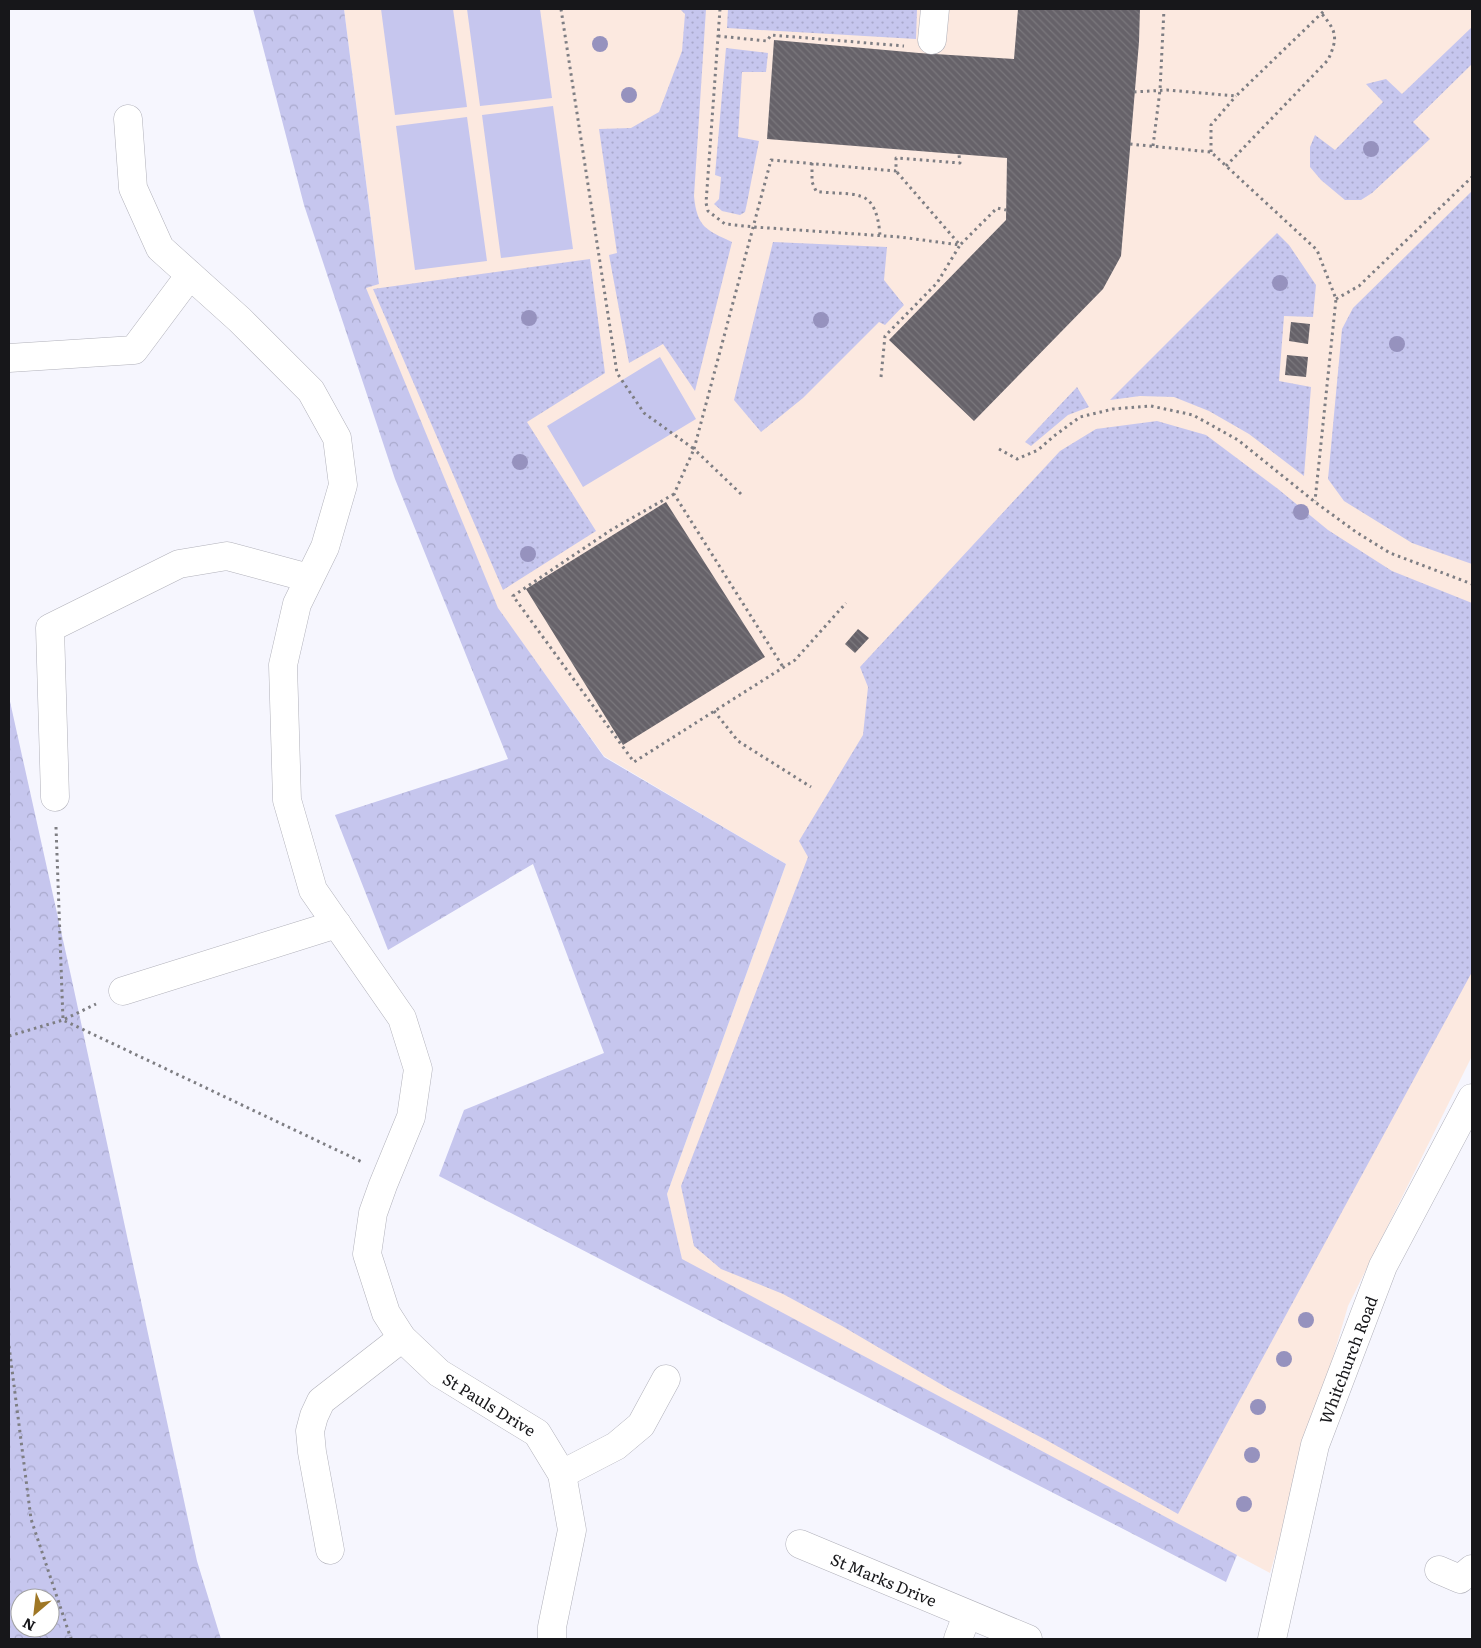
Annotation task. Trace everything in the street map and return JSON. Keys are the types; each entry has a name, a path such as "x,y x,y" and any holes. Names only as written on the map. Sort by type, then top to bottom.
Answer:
{"street":[{"path":"932,40 935,9"},
{"name":"St Pauls Drive","path":"128,119 133,188 160,248 240,320 311,391 337,438 343,485 325,547 297,604 283,665 287,800 313,890 402,1018 418,1069 411,1117 373,1213 367,1254 386,1313 402,1338 439,1373 537,1433 562,1474 572,1530 552,1627 552,1639"},
{"path":"9,358 134,350 190,275"},
{"path":"55,797 50,628 179,564 227,556 309,578"},
{"path":"124,991 337,924"},
{"name":"Whitchurch Road","path":"1272,1639 1315,1445 1383,1266 1472,1098"},
{"path":"330,1550 312,1452 310,1431 314,1416 321,1401 402,1338"},
{"path":"562,1474 616,1446 641,1425 666,1379"},
{"name":"St Marks Drive","path":"800,1544 962,1627 1028,1639"},
{"path":"1438,1570 1460,1580 1472,1569"}],"path":[{"path":"561,9 618,373 644,413 694,449 741,494"},
{"path":"720,9 706,203 708,211 725,224 754,228 900,237 960,246"},
{"path":"1153,146 1160,90 1164,9"},
{"path":"1211,152 1211,125 1236,96 1326,9"},
{"path":"1226,166 1328,60 1335,45 1334,36 1332,27 1322,14"},
{"path":"718,36 767,41 771,35 919,48 932,40"},
{"path":"1134,92 1160,90 1236,96"},
{"path":"1130,144 1211,152 1317,250 1336,299 1315,502"},
{"path":"959,155 960,163 896,158 896,171 960,246"},
{"path":"846,603 794,660 634,762 513,596 611,530 674,494 694,449 771,160 896,171"},
{"path":"812,163 812,182 816,191 861,196 872,205 879,222 880,236"},
{"path":"1336,299 1359,286 1472,177"},
{"path":"881,377 886,336 937,283 960,246 997,208 1006,210"},
{"path":"999,449 1017,458 1038,450 1080,417 1113,409 1151,406 1193,415 1238,440 1315,502 1356,532 1390,553 1472,584"},
{"path":"674,494 783,667"},
{"path":"714,711 738,741 811,787"},
{"path":"55,797 63,1020"},
{"path":"9,1036 63,1020 124,991"},
{"path":"63,1020 385,1179"},
{"path":"9,1346 31,1519 71,1639"}],"shaded area":[{"path":"344,9 1472,9 1472,1056 1348,1306 1270,1573 682,1260 667,1194 786,864 604,756 498,609 365,287 379,283"}],"green space":[{"path":"253,9 344,9 379,284 366,288 498,608 604,757 786,864 667,1194 682,1259 1237,1555 1226,1582 439,1176 464,1110 604,1053 533,864 388,950 335,815 508,759 395,479 304,205"},
{"path":"381,9 453,9 467,107 395,115"},
{"path":"467,9 540,9 552,98 480,106"},
{"path":"680,9 706,9 694,196 695,206 700,221 704,226 732,242 695,391 663,344 629,363 609,255 617,253 599,129 631,128 659,112 682,51 685,14"},
{"path":"728,9 917,9 916,39 727,28"},
{"path":"1472,27 1472,64 1413,122 1430,139 1372,193 1361,200 1345,200 1321,180 1310,167 1310,147 1315,135 1335,150 1383,102 1366,84 1386,79 1402,94"},
{"path":"726,48 768,53 766,72 742,72 738,137 759,141 745,212 740,215 722,211 714,204 719,199 721,177 715,175"},
{"path":"553,106 573,249 501,258 482,115"},
{"path":"467,117 487,261 415,270 396,126"},
{"path":"1472,191 1472,564 1412,543 1344,501 1328,479 1342,329 1353,308"},
{"path":"1277,233 1289,245 1316,285 1313,317 1284,316 1279,381 1311,387 1304,476 1249,434 1209,411 1174,397 1140,396 1110,400"},
{"path":"773,242 887,247 884,280 904,305 885,325 879,322 803,398 761,432 734,400"},
{"path":"590,259 605,373 527,422 596,531 503,590 373,289"},
{"path":"660,357 696,419 583,487 547,426"},
{"path":"1077,387 1089,407 1068,415 1031,446 1025,442"},
{"path":"1157,421 1206,435 1278,489 1328,530 1392,571 1472,603 1472,972 1178,1514 1048,1441 949,1389 842,1326 783,1294 721,1269 694,1246 681,1186 808,857 799,841 863,735 868,687 860,667 1060,451 1096,429"},
{"path":"9,697 197,1561 221,1639 9,1639"}],"building":[{"path":"1018,9 1140,9 1139,42 1121,256 1103,289 974,421 889,340 1006,220 1007,158 767,139 774,40 919,53 1014,59"},
{"path":"1291,322 1310,324 1308,344 1289,341"},
{"path":"1287,355 1308,357 1306,377 1285,375"},
{"path":"666,502 765,657 623,745 526,589"},
{"path":"858,629 869,638 855,653 845,644"}]}
